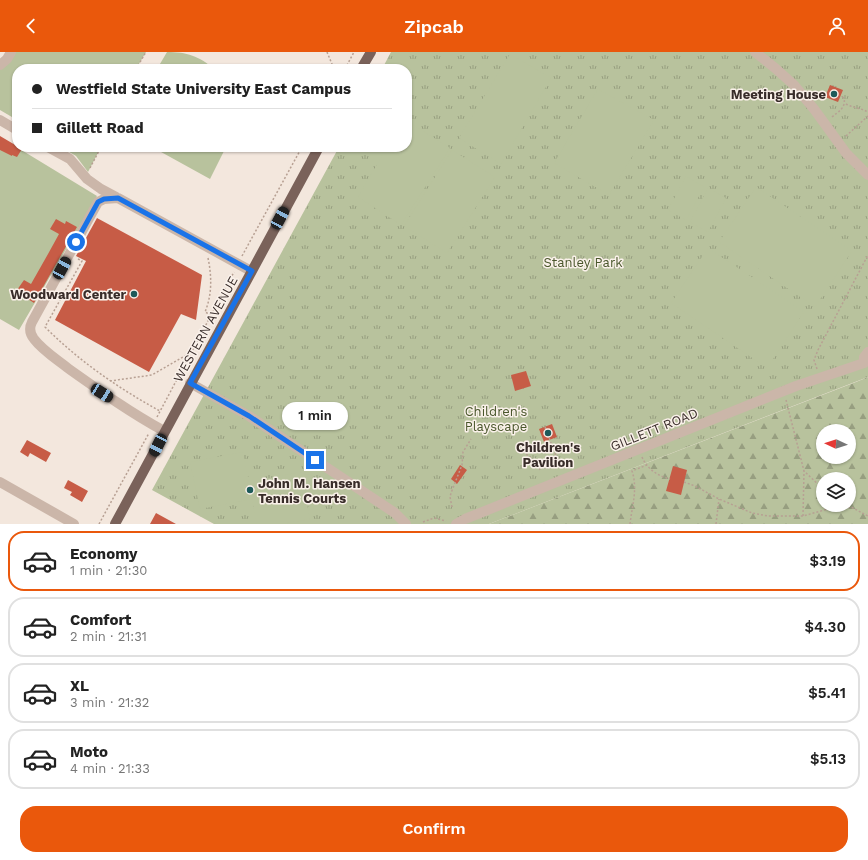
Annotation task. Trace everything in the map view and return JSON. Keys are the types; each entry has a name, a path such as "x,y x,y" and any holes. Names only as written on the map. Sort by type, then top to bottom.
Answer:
{"main road":[{"path":"364,64 370,52"},
{"name":"WESTERN AVENUE","path":"115,524 316,152"}],"street":[{"path":"0,65 12,52"},
{"path":"755,52 794,85 808,100 839,143 868,175"},
{"path":"0,120 12,127"},
{"path":"57,152 70,159 87,180 101,189 252,271"},
{"path":"118,198 104,199 98,202 32,322 30,326 31,334 35,340 60,362 102,393 164,431"},
{"name":"GILLETT ROAD","path":"451,522 465,519 783,391 864,363 864,358 868,352"},
{"path":"190,383 249,416 395,513 406,524"},
{"path":"0,482 74,524"}],"path":[{"path":"139,64 146,52"},
{"path":"326,52 332,64"},
{"path":"348,64 354,52"},
{"path":"824,123 844,108 844,98 841,96"},
{"path":"845,104 852,108 868,112"},
{"path":"839,143 868,116"},
{"path":"88,172 98,152"},
{"path":"99,524 238,263 299,152"},
{"path":"206,253 211,282 210,301 205,312 211,315"},
{"path":"821,378 814,360 815,355 868,255"},
{"path":"73,257 82,261 45,327 76,356 110,381 160,411"},
{"path":"110,381 152,375 191,352"},
{"path":"783,391 804,471 803,516"},
{"path":"545,427 559,464"},
{"path":"452,507 450,497 451,493 462,465 463,452 471,439"},
{"path":"520,449 536,462 540,470"},
{"path":"630,453 642,457 647,465 658,475 670,479"},
{"path":"630,524 636,491 632,471 647,465"},
{"path":"804,471 816,482"},
{"path":"684,482 695,486 719,499 752,512 768,516 803,516 817,512"},
{"path":"716,524 719,499"},
{"path":"856,509 868,516"},
{"path":"423,522 434,518 451,522"}],"green space":[{"path":"14,52 146,52 139,64 12,64 12,117 0,110 0,69"},
{"path":"167,52 187,54 198,58 207,64 160,64"},
{"name":"Stanley Park","path":"391,52 868,52 868,377 489,524 214,524 152,490 336,152 412,152 412,64 385,64"},
{"path":"510,54 551,78 501,164 459,138"},
{"path":"598,89 654,120 609,195 554,163"},
{"path":"412,124 450,148 401,225 358,197 384,152 412,152"},
{"path":"0,137 12,144 12,152 25,152 97,196 19,330 0,319"},
{"path":"452,150 495,177 447,253 404,226"},
{"path":"69,152 98,152 88,172 76,156"},
{"path":"161,152 224,152 210,179"},
{"path":"686,176 704,187 686,220 668,210"},
{"path":"756,187 852,251 815,307 719,242"},
{"path":"708,188 726,198 708,232 690,222"},
{"path":"708,248 804,312 767,368 671,303"},
{"path":"868,377 868,524 489,524 856,382"},
{"name":"John M. Hansen Tennis Courts","path":"243,452 249,482 301,472 310,519 282,524 257,524 252,499 200,509 190,462"}],"building":[{"name":"Meeting House","path":"830,85 843,90 838,102 825,97"},
{"path":"0,136 12,143 12,152 20,152 17,157 0,150"},
{"name":"Woodward Center","path":"97,218 202,275 196,320 181,314 149,372 55,320 86,261 76,256"},
{"path":"56,219 65,224 66,221 77,227 34,303 25,297 26,295 17,290 24,280 31,284 59,234 50,229"},
{"path":"526,371 531,386 515,391 511,375"},
{"name":"Children's Pavilion","path":"552,424 557,437 544,442 539,429"},
{"path":"27,440 51,453 46,462 30,453 28,457 20,452"},
{"path":"460,465 467,470 457,484 451,479"},
{"path":"673,466 687,470 681,495 666,491"},
{"path":"68,480 88,491 82,502 70,495 72,492 64,488"},
{"path":"156,513 176,524 150,524"}],"place":[{"name":"Meeting House","path":"834,94"},
{"name":"Woodward Center","path":"134,294"},
{"name":"Children's Pavilion","path":"548,433"},
{"name":"John M. Hansen Tennis Courts","path":"250,490"}],"route":[{"path":"76,242 98,202 100,200 112,197 118,198 252,271 190,383 249,416 315,460"}],"park label":[{"name":"Children's Playscape","path":"496,418"}]}
